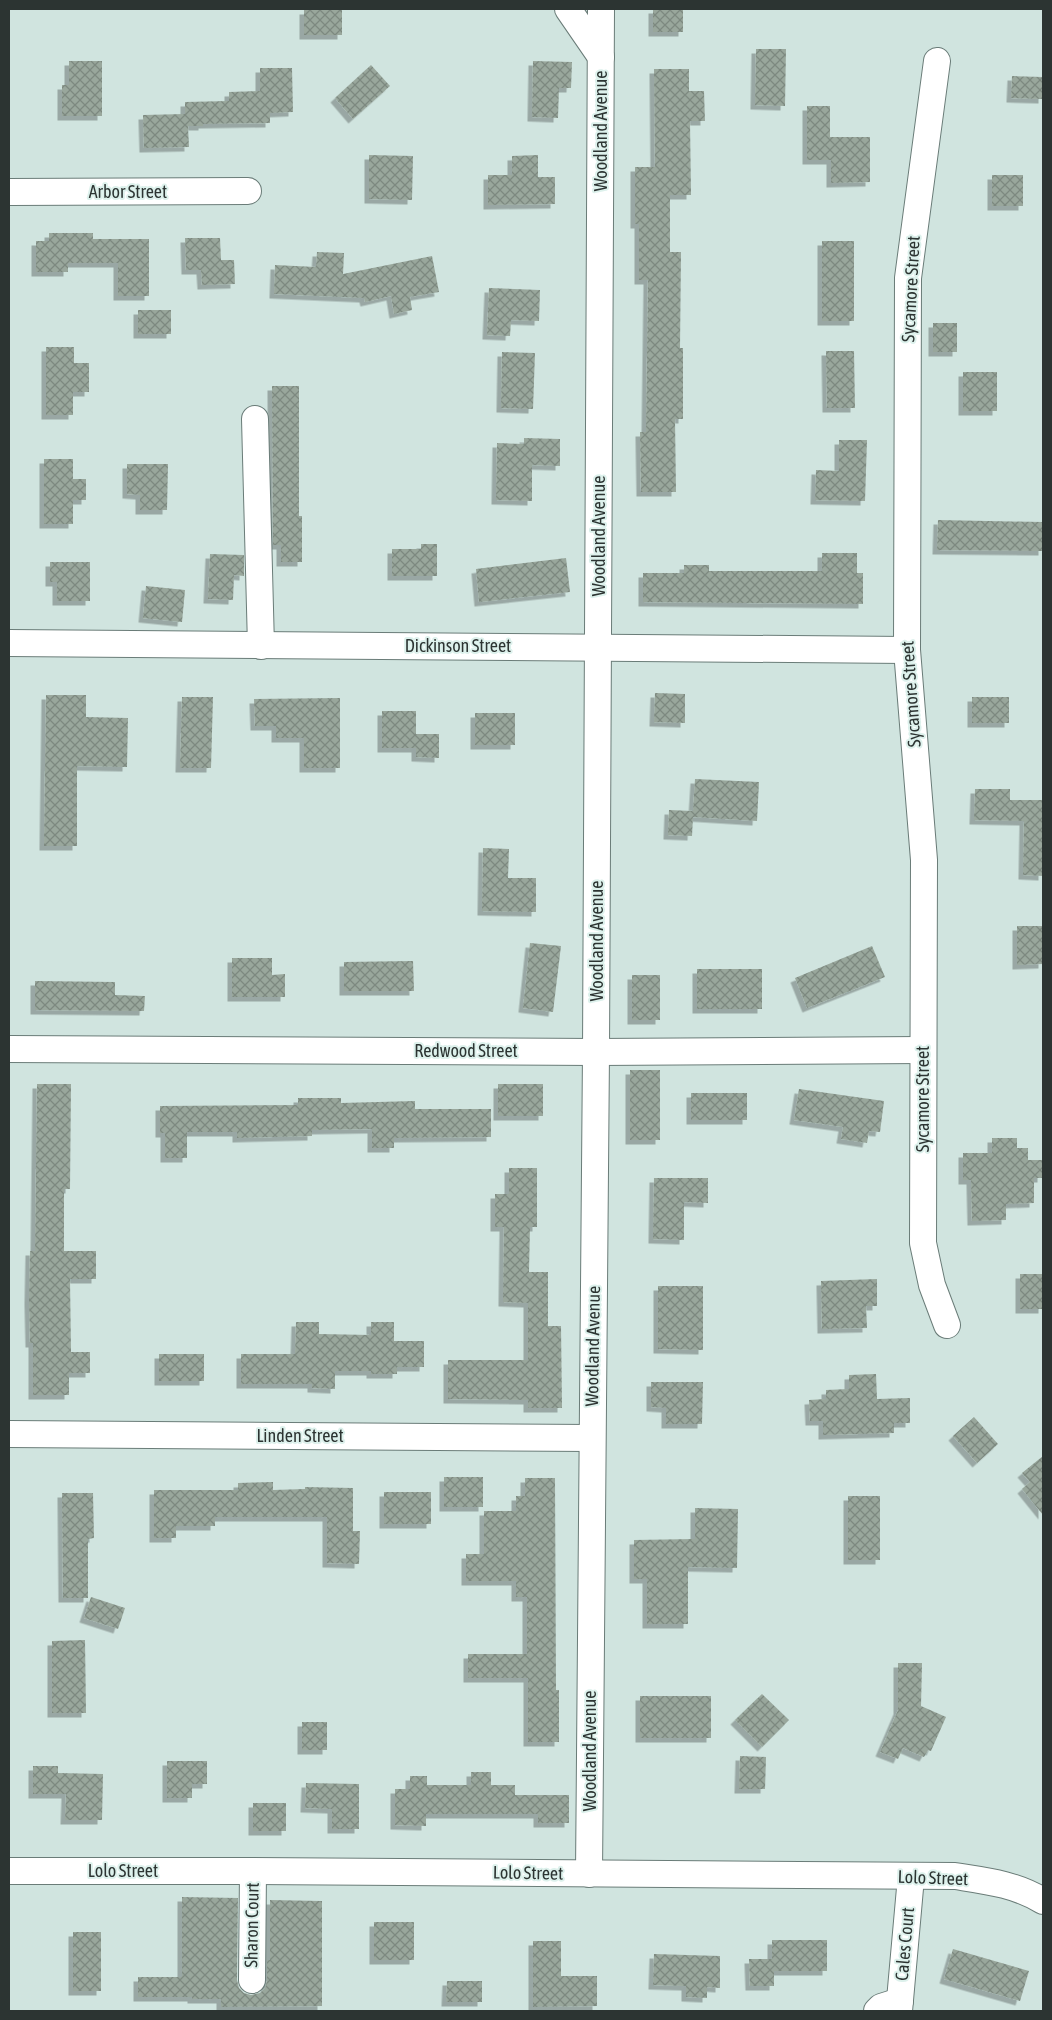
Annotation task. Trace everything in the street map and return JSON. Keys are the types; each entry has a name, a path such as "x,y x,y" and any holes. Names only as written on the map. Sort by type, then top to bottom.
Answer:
{"street":[{"path":"568,9 601,57"},
{"name":"Woodland Avenue","path":"589,1874 599,646 601,9"},
{"name":"Sycamore Street","path":"937,61 908,278 907,650 924,860 923,1243 932,1286 947,1325"},
{"name":"Arbor Street","path":"9,192 248,191"},
{"path":"255,419 261,646"},
{"name":"Dickinson Street","path":"9,643 261,646 599,646 907,650"},
{"name":"Redwood Street","path":"9,1049 596,1052 923,1050"},
{"name":"Linden Street","path":"9,1434 592,1438"},
{"name":"Lolo Street","path":"9,1872 253,1871 954,1876 999,1882 1043,1901"},
{"name":"Sharon Court","path":"252,1980 253,1871"},
{"name":"Cales Court","path":"892,2008 911,1877"}],"building":[{"path":"653,9 683,9 683,32 653,32"},
{"path":"304,10 342,10 342,35 304,35"},
{"path":"756,49 786,49 785,106 755,105"},
{"path":"69,61 102,61 102,116 62,116 62,85 69,85"},
{"path":"533,61 572,62 571,88 559,88 558,118 532,117"},
{"path":"371,65 390,86 353,119 335,98"},
{"path":"260,68 292,68 293,112 270,113 270,123 188,126 189,147 144,148 143,115 185,114 185,102 229,101 229,92 260,91"},
{"path":"654,69 689,69 689,91 704,91 705,121 690,121 691,195 670,195 670,252 681,252 680,348 683,348 683,419 675,419 676,492 641,492 640,432 646,432 648,280 639,280 639,224 635,224 635,167 655,167"},
{"path":"1012,76 1043,77 1043,99 1011,98"},
{"path":"807,106 830,106 830,137 870,137 870,182 831,183 831,160 807,160"},
{"path":"369,155 413,156 412,200 369,199"},
{"path":"538,155 538,177 555,177 555,204 488,205 488,175 512,175 512,156"},
{"path":"992,175 1023,175 1023,206 992,206"},
{"path":"49,233 93,233 93,239 149,239 149,296 118,296 118,263 68,263 68,272 36,272 36,241 49,241"},
{"path":"185,238 220,238 221,260 234,260 235,284 202,285 201,270 186,270"},
{"path":"822,241 854,241 854,321 822,321"},
{"path":"317,252 344,253 343,274 432,256 439,292 410,297 412,310 394,314 391,296 365,302 364,298 274,294 275,265 316,267"},
{"path":"489,288 540,290 539,321 511,320 510,336 487,335"},
{"path":"138,310 171,310 171,334 138,334"},
{"path":"933,323 957,323 957,352 933,352"},
{"path":"46,347 74,347 74,363 89,363 89,392 73,392 73,415 46,415"},
{"path":"826,351 854,351 855,408 827,408"},
{"path":"502,352 535,353 533,409 501,408"},
{"path":"963,372 997,372 997,411 963,411"},
{"path":"272,386 299,386 299,516 302,516 302,562 281,562 281,545 273,545"},
{"path":"524,438 560,439 560,466 532,465 532,501 496,500 497,443 524,444"},
{"path":"839,440 867,440 865,501 815,500 816,470 839,471"},
{"path":"44,459 73,459 73,479 86,479 86,500 73,500 73,524 44,524"},
{"path":"127,464 168,464 167,510 140,510 140,495 127,494"},
{"path":"938,520 1043,522 1043,551 937,550"},
{"path":"421,544 437,544 437,576 392,576 392,549 421,549"},
{"path":"822,553 857,553 857,573 863,573 863,604 643,602 643,573 684,573 684,565 709,565 709,571 822,571"},
{"path":"210,554 244,555 244,576 234,575 233,600 208,599"},
{"path":"566,558 570,592 479,602 476,569"},
{"path":"50,562 90,562 90,601 57,601 57,582 50,582"},
{"path":"146,586 185,590 182,622 143,618"},
{"path":"655,693 685,694 685,723 654,722"},
{"path":"46,695 86,695 86,717 128,718 127,767 77,766 77,846 44,846"},
{"path":"182,697 213,697 211,768 180,768"},
{"path":"972,697 1009,697 1009,723 972,723"},
{"path":"340,698 340,768 304,768 304,738 276,738 276,726 255,726 254,699"},
{"path":"382,711 416,711 416,734 439,734 439,758 416,757 416,748 382,748"},
{"path":"475,713 515,713 515,745 475,745"},
{"path":"695,779 759,782 757,821 693,817 692,836 668,835 669,810 693,811"},
{"path":"975,789 1010,789 1010,800 1043,800 1043,876 1023,875 1024,821 974,820"},
{"path":"483,848 509,849 508,878 536,878 536,912 482,911"},
{"path":"1017,926 1043,926 1043,964 1017,965"},
{"path":"530,943 561,946 553,1012 523,1008"},
{"path":"872,946 885,977 807,1008 795,978"},
{"path":"232,958 272,958 272,975 285,974 285,997 232,997"},
{"path":"413,961 414,991 344,991 344,962"},
{"path":"697,969 762,969 762,1009 697,1009"},
{"path":"632,975 660,975 660,1020 632,1020"},
{"path":"35,981 115,982 115,995 145,996 144,1011 35,1010"},
{"path":"630,1070 660,1070 660,1140 630,1140"},
{"path":"37,1084 71,1084 70,1189 64,1189 64,1251 96,1251 96,1279 70,1279 71,1352 90,1352 90,1373 69,1373 69,1395 33,1395 33,1343 30,1343 29,1300 30,1251 35,1251"},
{"path":"498,1084 543,1084 543,1116 498,1116"},
{"path":"799,1089 884,1101 880,1132 869,1131 867,1143 841,1139 843,1127 794,1120"},
{"path":"691,1093 747,1093 747,1120 691,1120"},
{"path":"298,1098 341,1098 341,1103 415,1101 415,1109 491,1109 491,1137 394,1138 394,1148 372,1148 372,1129 312,1130 312,1136 237,1138 237,1132 187,1132 187,1158 165,1158 165,1133 160,1133 160,1106 298,1105"},
{"path":"992,1138 1017,1138 1017,1148 1028,1148 1028,1160 1042,1160 1042,1178 1034,1178 1034,1203 1006,1204 1006,1220 972,1221 971,1180 963,1180 963,1153 992,1153"},
{"path":"509,1168 537,1168 537,1227 530,1227 529,1272 548,1272 548,1326 561,1326 562,1408 528,1408 528,1400 448,1399 448,1360 528,1360 528,1303 503,1302 504,1227 495,1227 495,1194 509,1194"},
{"path":"654,1178 708,1178 708,1203 684,1202 684,1240 653,1239"},
{"path":"1020,1274 1043,1274 1043,1309 1020,1309"},
{"path":"877,1279 877,1306 866,1306 867,1328 822,1329 821,1281"},
{"path":"658,1286 703,1286 703,1350 658,1349"},
{"path":"296,1322 319,1322 319,1334 371,1335 371,1322 394,1322 394,1341 424,1341 424,1367 397,1367 397,1374 371,1374 371,1371 335,1371 335,1389 312,1388 312,1384 241,1384 241,1354 295,1354"},
{"path":"159,1354 204,1354 204,1381 159,1381"},
{"path":"876,1374 877,1399 910,1398 910,1423 894,1423 894,1433 823,1435 823,1421 810,1421 809,1400 826,1399 826,1390 849,1389 849,1375"},
{"path":"651,1382 703,1382 702,1424 666,1424 666,1408 651,1407"},
{"path":"974,1417 998,1444 977,1463 953,1436"},
{"path":"1043,1456 1043,1515 1022,1489 1030,1482 1022,1473"},
{"path":"444,1477 483,1477 483,1507 444,1507"},
{"path":"525,1478 555,1478 556,1690 559,1690 559,1742 528,1742 528,1678 468,1678 468,1654 527,1654 527,1597 516,1597 516,1581 466,1581 466,1554 484,1554 484,1511 516,1511 516,1496 525,1496"},
{"path":"273,1482 273,1490 305,1489 305,1487 353,1488 353,1531 360,1531 359,1564 327,1563 327,1517 215,1517 215,1526 176,1526 176,1538 154,1538 154,1490 238,1490 238,1483"},
{"path":"384,1492 431,1492 431,1524 384,1524"},
{"path":"62,1493 93,1493 94,1538 88,1539 88,1598 63,1598"},
{"path":"848,1496 880,1496 880,1560 848,1560"},
{"path":"695,1508 738,1509 737,1568 688,1567 688,1624 647,1624 647,1579 634,1579 634,1540 695,1539"},
{"path":"91,1597 125,1608 118,1629 84,1618"},
{"path":"85,1640 86,1713 52,1713 52,1641"},
{"path":"898,1663 922,1663 921,1706 946,1717 931,1751 928,1750 924,1757 903,1748 898,1759 880,1752 898,1710"},
{"path":"762,1694 789,1720 762,1747 735,1720"},
{"path":"640,1696 711,1696 711,1738 640,1738"},
{"path":"302,1722 327,1722 327,1750 302,1750"},
{"path":"740,1756 766,1757 765,1789 739,1789"},
{"path":"167,1761 207,1761 207,1784 192,1784 192,1798 167,1798"},
{"path":"33,1766 58,1766 58,1773 103,1774 102,1820 65,1820 66,1794 33,1794"},
{"path":"471,1772 491,1772 491,1785 515,1785 515,1795 569,1795 569,1823 538,1823 538,1814 426,1814 426,1826 395,1825 395,1789 410,1789 410,1776 427,1776 427,1785 471,1785"},
{"path":"306,1783 359,1784 359,1829 332,1829 332,1809 305,1808"},
{"path":"253,1803 286,1803 286,1831 253,1831"},
{"path":"182,1897 238,1898 237,1980 239,1988 244,1993 251,1995 260,1993 265,1988 267,1981 267,1960 270,1960 270,1900 322,1901 322,2006 221,2007 221,1999 138,1997 138,1977 182,1977"},
{"path":"374,1922 414,1922 414,1960 374,1960"},
{"path":"73,1932 101,1932 101,1991 73,1991"},
{"path":"772,1940 827,1940 827,1971 774,1971 774,1986 750,1986 749,1959 772,1959"},
{"path":"533,1941 561,1941 561,1976 597,1976 597,2006 533,2007"},
{"path":"953,1949 1029,1971 1020,2001 944,1979"},
{"path":"654,1954 720,1956 720,1988 707,1987 707,1998 686,1997 686,1986 653,1985"},
{"path":"447,1981 482,1981 482,2002 446,2002"}]}
